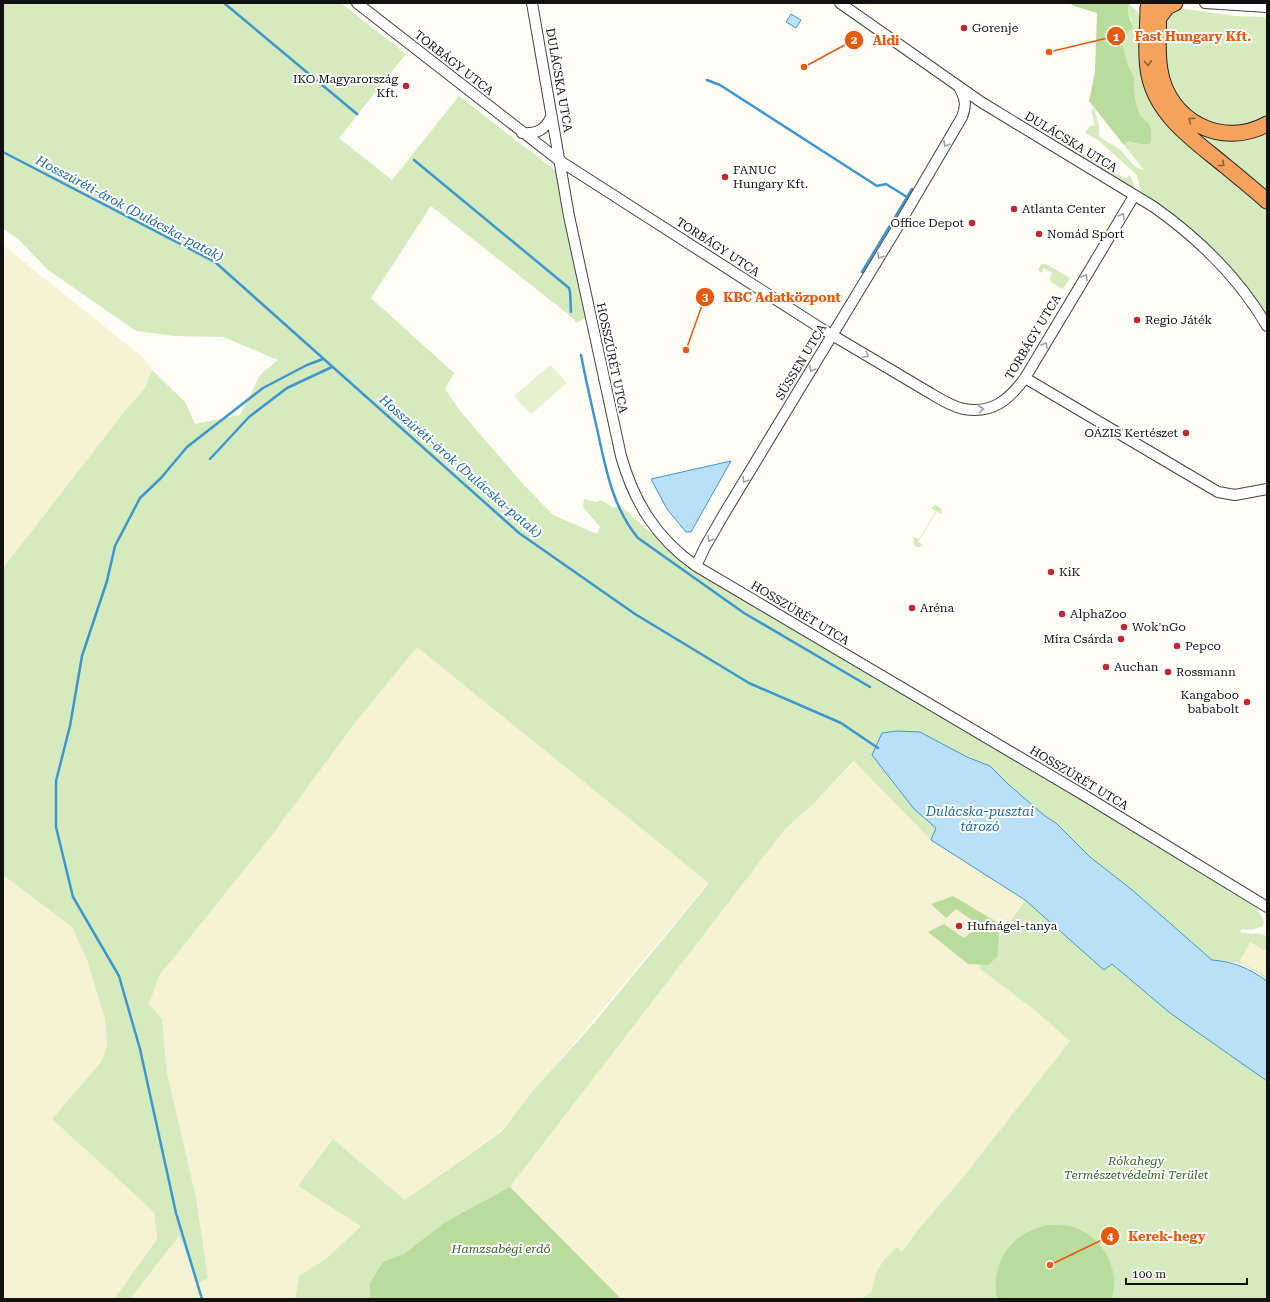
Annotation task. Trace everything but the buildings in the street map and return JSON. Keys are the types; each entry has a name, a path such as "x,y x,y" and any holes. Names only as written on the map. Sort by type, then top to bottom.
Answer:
{"highway":[{"path":"1136,3 1153,22"},
{"path":"1149,3 1160,71 1168,94 1174,105 1197,125 1209,130 1223,133 1250,132 1267,124"},
{"path":"1158,3 1153,22 1148,70 1152,84 1163,107 1172,120 1187,135 1267,201"},
{"path":"1153,22 1167,7 1175,3"}],"street":[{"name":"TORBÁGY UTCA","path":"357,3 522,133 560,161 832,335 935,396 962,409 978,410 990,408 1014,393 1025,378 1134,196"},
{"name":"DULÁCSKA UTCA","path":"532,3 560,161"},
{"path":"1205,3 1267,7"},
{"name":"DULÁCSKA UTCA","path":"843,5 959,87 1032,134 1154,207 1174,222 1201,244 1244,291 1267,326"},
{"name":"SÜSSEN UTCA","path":"696,566 713,534 962,117 965,110 966,101 959,87"},
{"path":"522,133 530,134 540,131 551,117"},
{"name":"HOSSZÚRÉT UTCA","path":"560,161 568,216 623,464 638,502 649,520 672,546 696,566 1082,794 1267,907"},
{"path":"1025,378 1218,492 1235,495 1267,489"}],"green space":[{"path":"3,3 341,3 406,54 339,138 392,180 459,96 556,171 586,318 576,323 574,319 431,206 371,298 454,373 445,389 460,411 524,485 553,515 597,534 600,527 583,507 584,499 596,502 601,500 614,508 620,505 686,564 705,578 1067,790 1256,906 1264,921 1263,926 1252,930 1242,929 1240,932 1267,936 1267,952 1250,942 1240,961 1267,977 1267,980 1255,971 1239,963 1212,960 1131,889 1090,857 1056,823 1045,816 1008,784 990,766 967,757 920,732 872,755 914,809 936,828 931,840 854,761 814,803 785,829 510,1187 621,1299 295,1299 299,1276 327,1258 361,1226 298,1186 333,1139 405,1200 501,1132 532,1092 594,1023 709,883 417,647 355,723 276,830 159,976 149,1004 162,1019 167,1073 196,1197 208,1278 198,1284 179,1236 130,1299 114,1299 157,1239 154,1212 52,1119 101,1062 107,1046 105,1019 87,960 72,927 3,875 3,568 124,412 145,388 152,370 185,402 195,424 240,415 260,375 278,360 223,337 175,336 136,331 48,270 18,239 3,229"},
{"path":"1069,3 1129,4 1128,13 1133,28 1126,34 1122,42 1128,65 1134,77 1136,103 1140,115 1150,125 1151,142 1149,144 1139,144 1129,141 1124,145 1089,101 1095,72 1097,13"},
{"path":"1129,4 1136,10 1141,18 1144,74 1251,195 1267,210 1267,319 1261,309 1144,196 1141,192 1137,175 1098,140 1085,133 1090,126 1095,125 1091,111 1094,108 1099,126 1099,136 1119,149 1135,166 1144,170 1124,145 1129,141 1139,144 1151,142 1150,125 1140,115 1136,103 1134,77 1128,65 1122,42 1132,21 1128,13"},
{"path":"1178,8 1236,16 1267,17 1267,120 1235,129 1210,124 1183,107 1166,73 1165,19"},
{"path":"1046,129 1056,139 1078,150 1078,152 1085,156 1105,160 1103,165 1126,179 1129,175 1133,181 1134,187 1131,188 1041,133 1050,138 1050,136 1041,131"},
{"path":"1267,132 1267,193 1200,138 1198,133 1234,141 1252,140"},
{"path":"3,245 145,359 152,370 145,388 124,412 3,568"},
{"path":"1041,264 1046,264 1070,278 1063,289 1051,282 1050,278 1052,273 1044,268 1041,273 1038,270"},
{"path":"550,365 567,383 531,414 514,396"},
{"path":"935,505 941,508 942,512 941,514 937,511 918,542 923,545 921,547 917,547 914,544 914,537 919,539 936,511 931,508"},
{"path":"417,646 709,882 500,1132 405,1200 333,1139 361,1226 327,1258 299,1276 295,1299 130,1299 179,1236 198,1284 208,1278 196,1197 167,1073 162,1019 149,1004 159,976 276,830 355,723"},
{"path":"855,761 931,840 1025,900 979,968 1032,1008 1070,1041 1267,1299 621,1299 510,1187 785,829 814,803"},
{"path":"3,875 72,927 87,960 105,1019 107,1046 101,1062 52,1119 154,1212 157,1239 114,1299 3,1299"},
{"path":"953,896 1000,924 997,957 988,965 968,964 928,932 944,924 964,938 971,932 972,920 956,909 946,918 931,904"},
{"name":"Rókahegy Természetvédelmi Terület","path":"1025,900 1104,969 1112,964 1170,1013 1267,1081 1267,1299 862,1299 873,1290 876,1274 885,1259 897,1247 902,1252 917,1231 960,1181 1070,1041 1032,1008 979,968"},
{"path":"1250,942 1267,952 1267,977 1240,961"},
{"name":"Hamzsabégi erdő","path":"510,1187 621,1299 370,1299 370,1283 383,1262 404,1254 444,1223"},
{"path":"1048,1225 1070,1226 1079,1229 1094,1239 1101,1246 1113,1271 1114,1285 1112,1299 997,1299 997,1273 1006,1251 1024,1234"}],"water":[{"path":"791,14 801,20 796,28 786,22"},
{"path":"731,461 691,532 686,532 667,509 651,479"},
{"name":"Dulácska-pusztai tározó","path":"897,731 920,732 967,757 990,766 1008,784 1045,816 1056,823 1090,857 1131,889 1212,960 1228,962 1241,966 1267,981 1267,1081 1170,1013 1112,964 1104,970 1025,900 931,840 936,828 914,809 872,755 882,733"}],"waterway":[{"path":"224,3 357,114"},
{"path":"707,80 720,85 877,186 886,184 907,197"},
{"name":"Hosszúréti-árok (Dulácska-patak)","path":"3,152 215,262 519,533 635,614 749,683 841,723 878,748"},
{"path":"414,160 569,288 571,312"},
{"path":"862,272 912,189"},
{"path":"581,355 604,461 616,501 629,526 638,538 744,613 870,687"},
{"path":"202,1299 176,1213 140,1049 119,976 73,897 56,827 56,781 70,726 82,656 107,581 115,546 140,498 161,478 187,447 263,388 307,365 323,359"},
{"path":"210,459 249,417 287,388 332,367"}],"place":[{"name":"Gorenje","path":"964,28"},
{"name":"Fast Hungary Kft.","path":"1049,52"},
{"name":"Aldi","path":"804,67"},
{"name":"IKO Magyarország Kft.","path":"406,86"},
{"name":"FANUC Hungary Kft.","path":"725,177"},
{"name":"Atlanta Center","path":"1014,209"},
{"name":"Office Depot","path":"972,223"},
{"name":"Nomád Sport","path":"1039,234"},
{"name":"Regio Játék","path":"1137,320"},
{"name":"KBC Adatközpont","path":"686,350"},
{"name":"OÁZIS Kertészet","path":"1186,433"},
{"name":"KiK","path":"1051,572"},
{"name":"Aréna","path":"912,608"},
{"name":"AlphaZoo","path":"1062,614"},
{"name":"Wok'nGo","path":"1124,627"},
{"name":"Míra Csárda","path":"1121,639"},
{"name":"Pepco","path":"1177,646"},
{"name":"Auchan","path":"1106,667"},
{"name":"Rossmann","path":"1168,672"},
{"name":"Kangaboo bababolt","path":"1247,702"},
{"name":"Hufnágel-tanya","path":"959,926"},
{"name":"Kerek-hegy","path":"1050,1265"}]}
